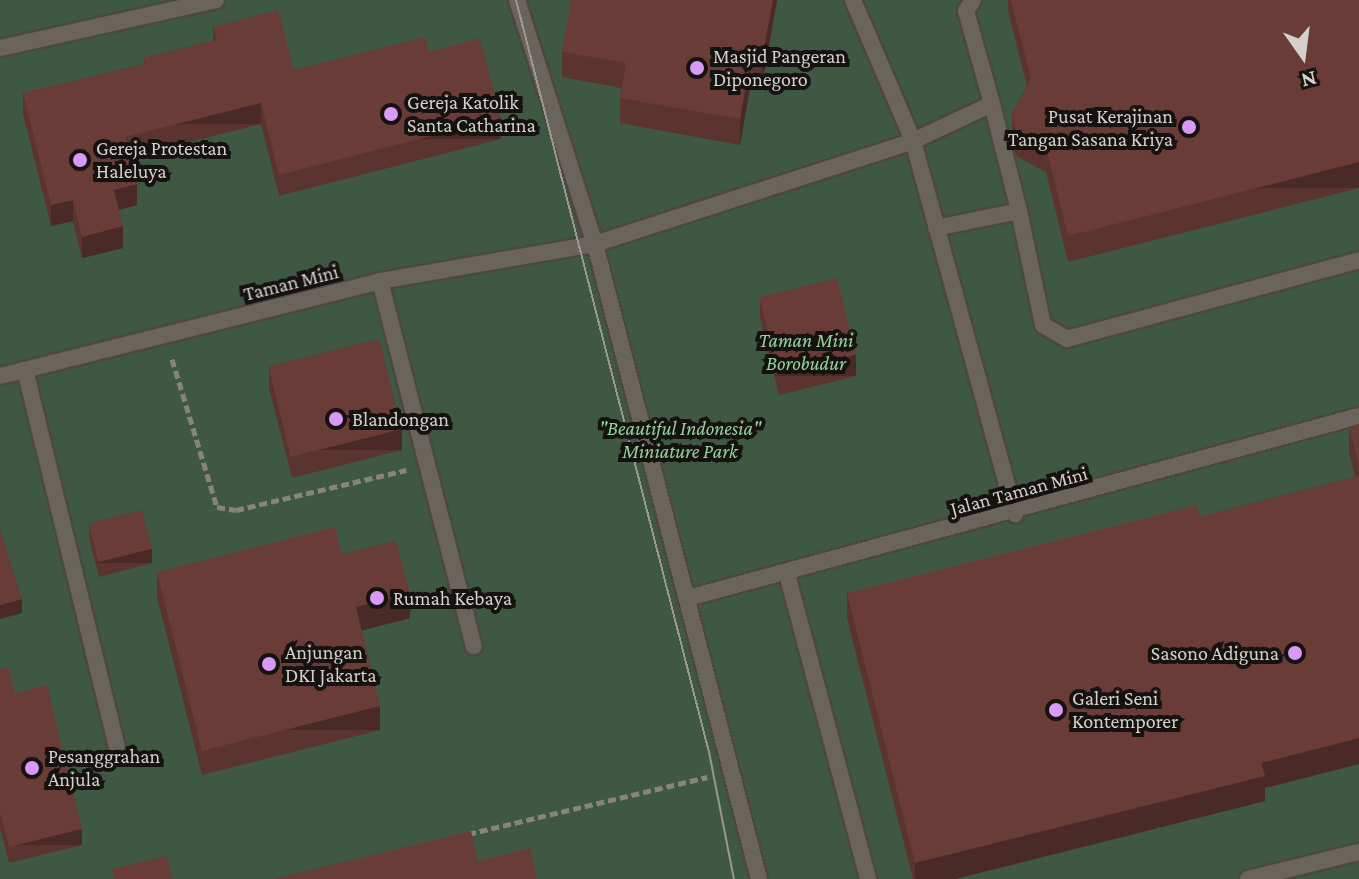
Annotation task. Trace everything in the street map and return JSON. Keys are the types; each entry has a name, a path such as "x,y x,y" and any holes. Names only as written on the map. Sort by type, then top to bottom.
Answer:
{"lane":[{"path":"0,48 216,0"},
{"path":"517,0 595,244 758,872"},
{"path":"853,0 913,141 1015,514"},
{"path":"973,0 966,11 1019,211 1043,325 1067,339 1359,260"},
{"name":"Taman Mini","path":"0,376 380,281 595,244 913,141 992,104"},
{"path":"936,228 1019,211"},
{"path":"380,281 474,646"},
{"path":"25,370 117,746"},
{"name":"Jalan Taman Mini","path":"688,598 1015,514 1359,416"},
{"path":"787,574 868,879"},
{"path":"1248,879 1359,852"}],"path":[{"path":"165,334 217,507 236,510 426,465"},
{"path":"461,836 732,771"}],"green space":[{"name":"\"Beautiful Indonesia\" Miniature Park","path":"0,0 1359,0 1359,879 0,879"}],"building":[{"name":"Masjid Pangeran Diponegoro","path":"571,0 773,0 762,58 751,56 740,119 620,98 626,63 562,52"},
{"name":"Pusat Kerajinan Tangan Sasana Kriya","path":"1011,0 1359,0 1359,162 1068,236 1046,147 1016,130 1012,113 1031,78"},
{"path":"278,10 294,70 425,37 429,52 480,38 501,118 279,175 261,103 125,137 137,184 114,190 123,226 82,237 73,200 51,205 23,93 145,64 144,58 217,40 213,27"},
{"path":"837,278 856,355 778,374 759,297"},
{"name":"Blandongan","path":"379,339 401,429 291,457 268,367"},
{"path":"1359,424 1359,466 1349,427"},
{"name":"Galeri Seni Kontemporer","path":"1359,476 1359,738 1261,763 1265,776 915,863 847,593 1197,505 1199,517"},
{"path":"142,510 152,549 98,562 89,523"},
{"name":"Anjungan DKI Jakarta","path":"335,527 342,554 396,541 410,593 356,607 380,706 202,751 157,572"},
{"path":"0,530 22,599 0,605"},
{"name":"Pesanggrahan Anjula","path":"8,667 15,693 47,685 82,829 9,847 0,815 0,669"},
{"path":"471,831 478,861 530,848 537,879 274,879"},
{"path":"167,856 172,879 115,879 112,869"}],"tram line":[{"path":"516,0 709,752 734,879"}],"place":[{"name":"Masjid Pangeran Diponegoro","path":"697,68"},
{"name":"Gereja Katolik Santa Catharina","path":"391,114"},
{"name":"Pusat Kerajinan Tangan Sasana Kriya","path":"1189,127"},
{"name":"Gereja Protestan Haleluya","path":"80,160"},
{"name":"Blandongan","path":"336,419"},
{"name":"Rumah Kebaya","path":"377,598"},
{"name":"Sasono Adiguna","path":"1295,653"},
{"name":"Anjungan DKI Jakarta","path":"269,664"},
{"name":"Galeri Seni Kontemporer","path":"1056,710"},
{"name":"Pesanggrahan Anjula","path":"32,768"}],"park label":[{"name":"Taman Mini Borobudur","path":"806,352"}]}
